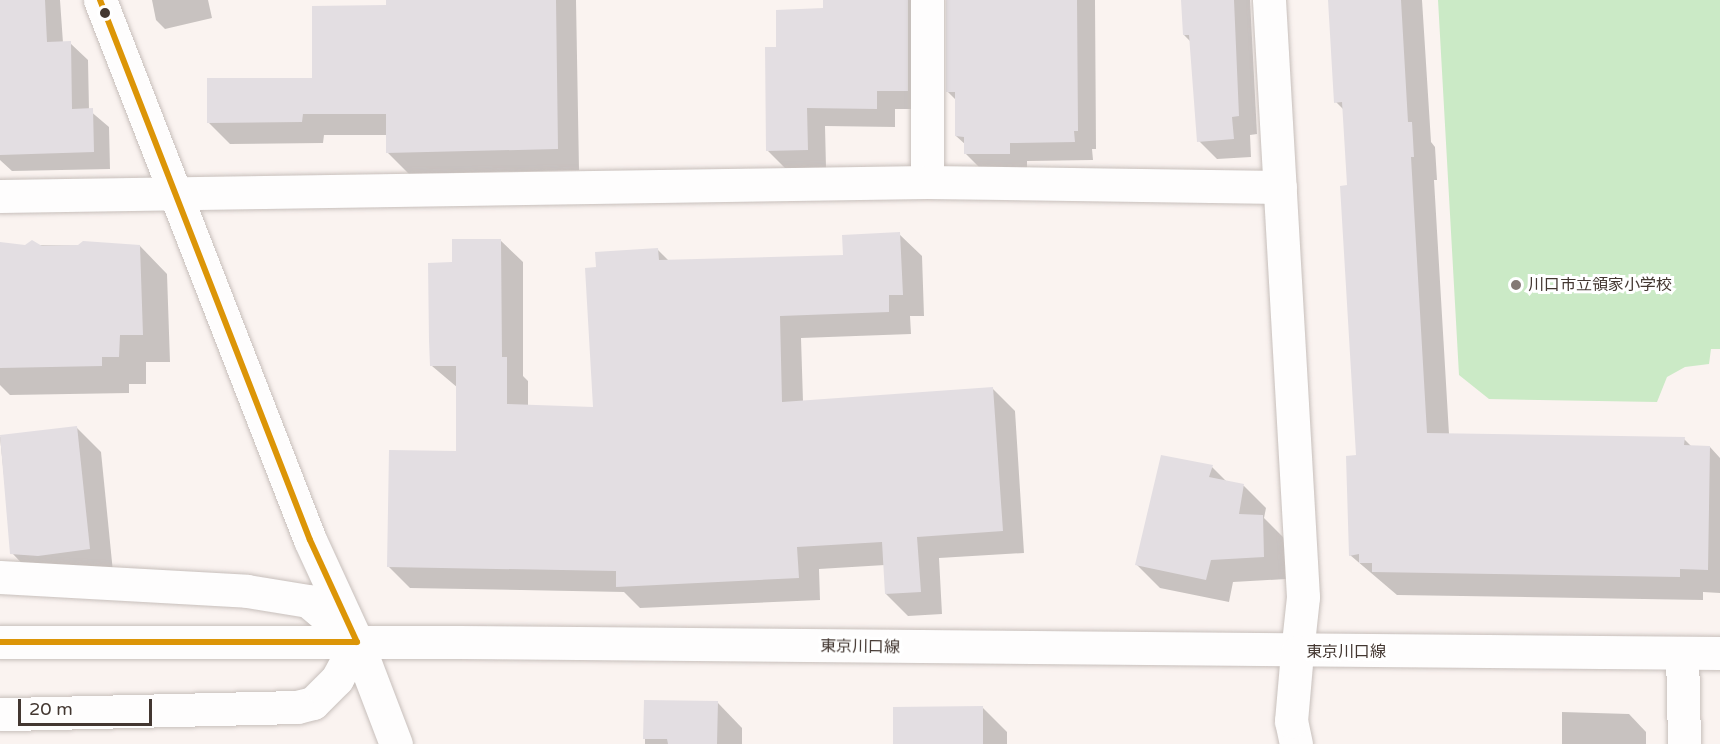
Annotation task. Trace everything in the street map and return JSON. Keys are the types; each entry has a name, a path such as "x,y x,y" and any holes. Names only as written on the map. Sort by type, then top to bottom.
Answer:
{"street":[{"path":"100,0 310,540 357,642 396,744"},
{"path":"927,0 927,182"},
{"path":"1269,0 1303,597 1291,721 1296,744"},
{"path":"0,196 927,182 1280,187"},
{"path":"0,577 247,591 308,601 357,642"},
{"name":"東京川口線","path":"0,642 357,642 1297,652 1720,653"},
{"path":"0,714 297,707 313,703 337,678 357,642"},
{"path":"1682,653 1684,744"}],"green space":[{"path":"1438,0 1720,0 1720,349 1711,349 1709,364 1685,367 1667,377 1657,402 1489,399 1459,375"}],"building":[{"path":"0,0 45,0 47,42 71,41 72,109 93,108 94,152 0,155"},
{"path":"386,0 556,0 558,149 386,153 386,114 303,114 302,122 207,123 207,78 312,78 312,6 386,5"},
{"path":"823,0 908,0 908,91 877,91 877,109 807,108 808,150 766,151 765,47 776,47 776,10 823,8"},
{"path":"946,0 1077,0 1078,131 1074,131 1075,142 1010,143 1010,154 964,154 964,137 955,136 955,92 946,92"},
{"path":"1181,0 1234,0 1239,116 1232,117 1234,139 1197,142 1189,35 1183,35"},
{"path":"1328,0 1401,0 1408,122 1412,122 1414,157 1411,157 1427,433 1685,437 1684,445 1710,446 1708,570 1680,569 1680,577 1372,572 1372,563 1359,563 1359,554 1349,556 1346,456 1356,455 1340,186 1347,185 1342,102 1334,103"},
{"path":"900,232 903,295 889,295 889,312 780,316 782,402 993,387 1003,531 917,537 921,592 885,594 882,542 797,547 799,578 616,587 616,571 387,567 389,450 456,451 456,366 430,366 429,341 428,263 452,262 452,239 501,239 502,357 507,357 507,404 593,407 585,268 596,267 595,252 658,248 659,260 843,255 842,235"},
{"path":"32,240 42,246 78,245 83,241 140,245 143,335 120,335 119,357 102,357 102,366 0,368 0,242 25,245"},
{"path":"77,426 90,549 38,556 10,554 0,435"},
{"path":"1161,455 1213,465 1209,477 1244,484 1239,514 1263,515 1264,557 1211,560 1206,580 1135,565"},
{"path":"644,700 718,701 717,744 668,744 667,739 643,739"},
{"path":"983,706 983,744 893,744 893,707"}],"transit line":[{"path":"100,0 310,540 357,642"},
{"path":"0,642 357,642"}],"place":[{"name":"川口市立領家小学校","path":"1516,285"}]}
